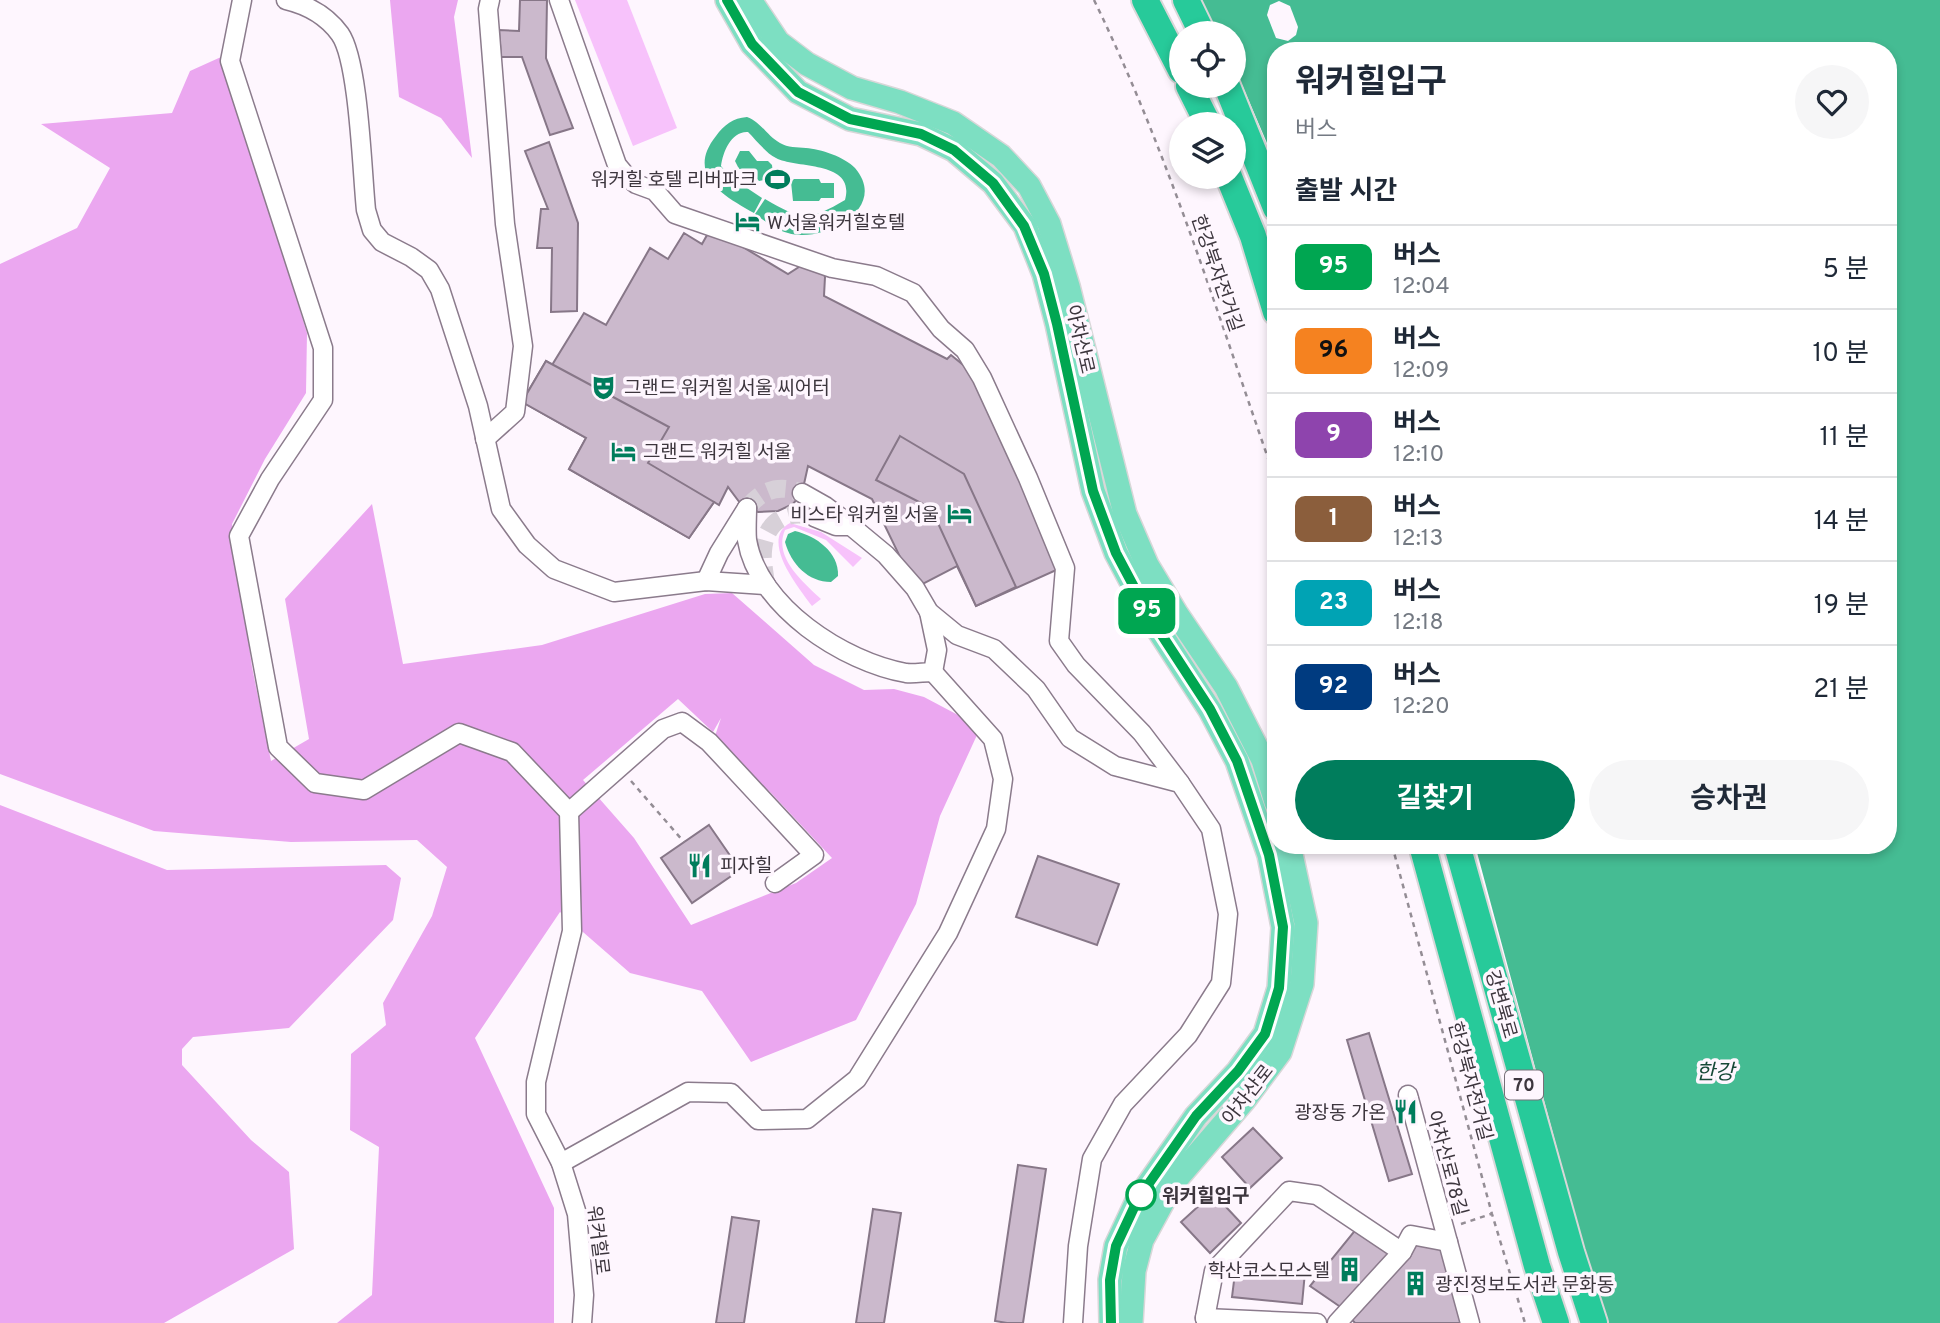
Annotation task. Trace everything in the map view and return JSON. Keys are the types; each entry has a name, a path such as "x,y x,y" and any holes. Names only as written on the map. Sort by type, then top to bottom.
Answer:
{"highway":[{"path":"1145,0 1169,47"},
{"path":"1186,0 1196,21"},
{"path":"1232,98 1267,186"},
{"path":"1234,189 1253,236 1267,282"},
{"name":"강변북로","path":"1424,854 1537,1266 1556,1323"},
{"name":"강변북로","path":"1460,854 1571,1252 1594,1323"}],"main road":[{"name":"아차산로","path":"727,0 752,44 798,92 850,119 921,134 954,150 993,183 1024,226 1044,274 1093,491 1116,553 1150,617 1210,709 1237,761 1267,849"},
{"name":"아차산로","path":"750,0 778,42 807,64 852,89 953,123 1001,156 1029,186 1049,224 1068,286 1125,514 1147,565 1175,613 1226,687 1267,773"},
{"name":"아차산로","path":"1111,1323 1110,1280 1116,1246 1138,1199 1196,1116 1238,1071 1265,1034 1279,988 1283,927 1269,854"},
{"name":"아차산로","path":"1131,1323 1134,1271 1142,1240 1173,1183 1245,1099 1279,1052 1295,1007 1302,984 1306,923 1291,854"}],"street":[{"path":"242,0 230,61 323,348 323,400 270,478 239,536 278,747 315,783 364,790 459,733 512,752 569,812 663,729 682,722 709,742 814,855 775,883"},
{"path":"286,0 299,3 324,17 341,35 352,65 366,210 372,230 382,242 429,270 440,289 478,406 501,509 527,545 554,569 614,592 706,581 766,585"},
{"path":"485,439 515,412 523,346 505,224 488,9 490,0"},
{"path":"559,0 617,165 626,177 655,191 675,214 832,268 876,276 913,293 941,329 965,350 982,378 1018,455 1065,568 1059,641 1076,664 1142,733 1211,829 1228,914 1221,983 1188,1035 1124,1104 1092,1159 1078,1246 1073,1323"},
{"path":"802,493 825,506 886,555 915,588 929,612 937,650 933,672"},
{"path":"706,581 747,508 747,540 752,557 766,585 798,621 828,642 863,661 908,673 933,672"},
{"path":"814,517 836,526 851,526"},
{"path":"929,612 957,635 994,649 1035,689 1070,738 1115,766 1180,783"},
{"path":"561,1163 688,1092 731,1093 758,1120 807,1119 857,1079 948,933 996,830 1003,779 993,739 933,672"},
{"name":"워커힐로","path":"569,812 572,931 536,1082 536,1114 561,1163 578,1214 584,1295 582,1323"},
{"name":"아차산로78길","path":"1408,1095 1470,1323"},
{"path":"1317,1323 1206,1320 1214,1271 1289,1191 1317,1195 1402,1252 1337,1323"},
{"name":"아차산로78길","path":"1402,1252 1411,1235 1446,1236"}],"path":[{"name":"한강북자전거길","path":"1094,0 1136,90 1267,455"},
{"path":"619,768 684,842"},
{"name":"한강북자전거길","path":"1394,854 1492,1214 1525,1323"},
{"path":"1446,1236 1492,1214"}],"shaded area":[{"path":"390,0 458,0 454,17 472,158 441,118 399,97"},
{"path":"575,0 627,0 677,128 633,146"},
{"path":"221,57 307,333 306,393 265,459 232,524 252,667 271,761 309,739 285,599 372,504 403,664 542,645 705,594 732,593 814,665 864,690 894,689 924,697 958,715 977,735 940,816 916,904 856,1020 751,1062 702,991 630,973 560,912 475,1038 554,1208 554,1323 337,1323 372,1295 379,1147 350,1130 351,1054 386,1025 383,1003 432,916 447,867 417,840 291,842 154,831 0,774 0,264 77,228 110,168 41,124 172,113 190,71","holes":["678,699 713,732 721,718 714,739 771,793 832,858 796,883 691,925 634,838 583,780"]},
{"path":"790,523 821,532 862,558 853,567 826,540 794,527 785,530 782,540 786,559 821,599 812,606 791,576 780,552 782,531"},
{"path":"0,805 167,870 386,865 401,878 393,920 289,1028 193,1037 182,1049 182,1065 251,1140 289,1172 294,1249 164,1323 0,1323"}],"water":[{"name":"한강","path":"1123,0 1940,0 1940,1323 1553,1323 1419,854 1897,854 1897,42 1267,42 1267,349 1251,294 1212,189 1246,189 1246,112 1179,112 1172,98 1246,98 1246,21 1169,21 1169,92"},
{"path":"747,117 783,145 825,152 851,164 864,183 864,197 858,209 847,220 833,228 802,235 775,228 755,214 765,199 796,214 823,212 845,200 846,187 842,178 833,172 776,158 748,132 733,139 726,149 721,166 729,176 762,198 754,213 721,191 706,173 708,150 726,125"},
{"path":"740,151 749,151 757,161 768,161 772,165 773,174 770,179 759,181 750,171 739,169 735,161"},
{"path":"794,179 819,179 821,183 834,183 834,198 793,201 791,182"},
{"path":"795,531 825,546 835,560 838,576 831,582 808,575 791,558 785,542 788,534"}],"pier":[{"path":"1119,0 1197,0 1210,21 1169,21 1169,98 1246,98 1246,94 1267,143 1267,363 1248,295 1208,189 1246,189 1246,112 1176,112"},
{"path":"1279,1 1290,6 1298,27 1296,35 1288,41 1276,38 1267,15 1270,5"},
{"path":"1415,854 1477,854 1592,1278 1609,1323 1550,1323"}],"building":[{"path":"520,0 547,0 546,58 573,128 550,135 522,57 501,57 499,30 519,31"},
{"path":"549,142 578,223 577,311 551,312 552,248 537,248 541,209 548,209 525,151"},
{"path":"711,228 788,274 802,265 821,267 825,277 824,296 947,359 951,355 973,373 1063,567 976,606 957,566 915,588 872,499 808,466 802,493 793,504 778,511 758,512 740,503 728,487 719,505 714,502 689,538 569,469 586,438 522,402 546,361 552,365 584,313 606,325 650,248 668,259 684,233 702,244"},
{"path":"546,361 669,427 648,463 714,502 689,538 569,469 586,438 522,402"},
{"path":"900,436 964,474 1016,587 976,606 931,508 876,480"},
{"path":"709,825 740,870 692,903 661,858"},
{"path":"1038,856 1119,884 1097,945 1016,917"},
{"path":"1369,1033 1412,1174 1389,1181 1347,1040"},
{"path":"1253,1128 1282,1158 1250,1188 1222,1157"},
{"path":"1018,1165 1046,1169 1023,1323 1007,1323 995,1321"},
{"path":"1213,1193 1241,1223 1210,1253 1181,1222"},
{"path":"873,1209 901,1213 884,1323 856,1323"},
{"path":"732,1217 759,1221 744,1323 716,1323"},
{"name":"학산코스모스텔","path":"1357,1228 1392,1254 1342,1308 1310,1286"},
{"name":"광진정보도서관 문화동","path":"1413,1241 1445,1249 1465,1323 1355,1323 1346,1313"},
{"path":"1236,1265 1305,1272 1302,1304 1232,1297"}],"tunnel":[{"path":"747,508 759,496 772,490 786,489 802,493"},
{"path":"766,585 763,551 768,532 773,525 787,516 814,517"}],"bus line":[{"name":"95","path":"727,0 752,44 798,92 850,119 921,134 954,150 993,183 1024,226 1044,274 1093,491 1116,553 1150,617 1210,709 1237,761 1267,849"},
{"name":"95","path":"1111,1323 1110,1280 1116,1246 1138,1199 1196,1116 1238,1071 1265,1034 1279,988 1283,927 1269,854"}],"place":[{"name":"워커힐 호텔 리버파크","path":"777,179"},
{"name":"W서울워커힐호텔","path":"747,222"},
{"name":"그랜드 워커힐 서울 씨어터","path":"604,387"},
{"name":"그랜드 워커힐 서울","path":"623,451"},
{"name":"비스타 워커힐 서울","path":"959,514"},
{"name":"피자힐","path":"700,865"},
{"name":"광장동 가온","path":"1406,1112"},
{"name":"워커힐입구","path":"1141,1195"},
{"name":"학산코스모스텔","path":"1350,1270"},
{"name":"광진정보도서관 문화동","path":"1415,1284"}]}
